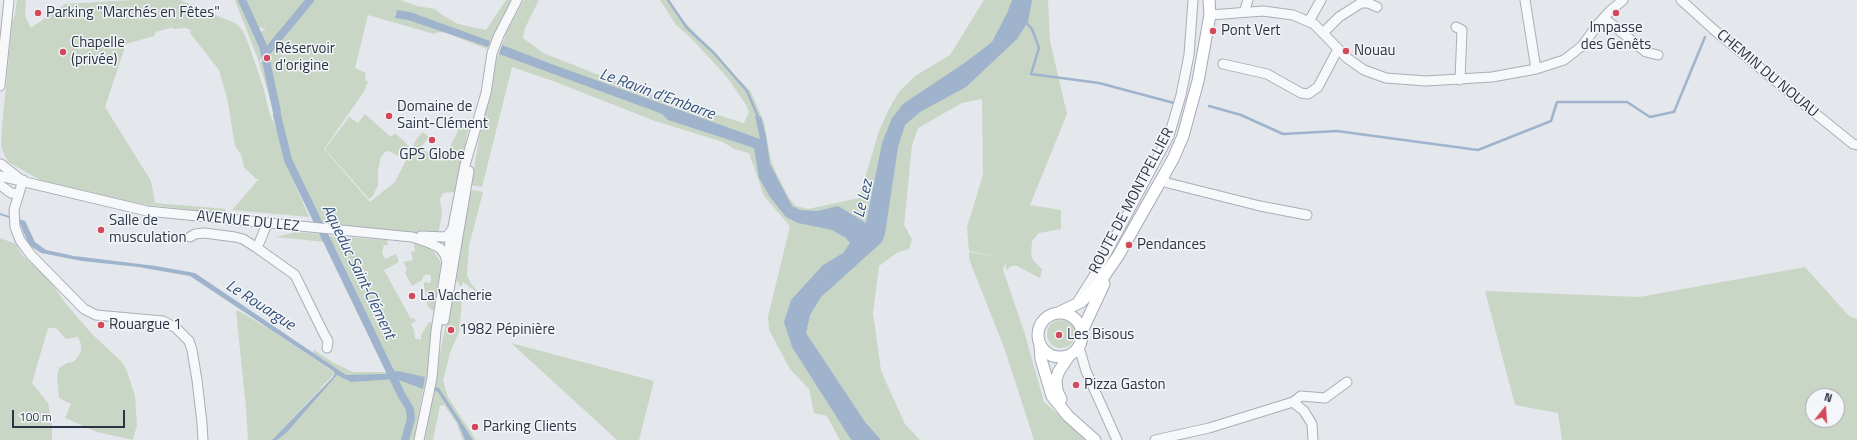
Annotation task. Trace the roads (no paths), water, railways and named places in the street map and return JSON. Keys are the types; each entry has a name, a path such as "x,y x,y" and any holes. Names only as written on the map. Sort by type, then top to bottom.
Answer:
{"main road":[{"name":"ROUTE DE MONTPELLIER","path":"1082,331 1118,256 1173,158 1183,136 1198,81 1210,15 1209,0"},
{"name":"ROUTE DE MONTPELLIER","path":"1060,312 1076,304 1098,285 1118,256"},
{"path":"1068,416 1057,391 1056,379 1059,371 1069,356 1079,347 1083,338 1077,319 1060,312 1053,314 1042,321 1038,334 1041,359 1052,396 1068,416 1095,440"},
{"path":"1040,346 1044,351 1056,357 1069,356"}],"street":[{"path":"0,86 9,0"},
{"path":"434,364 435,341 447,262 453,245 479,111 484,100 488,82 491,57 497,40 518,0"},
{"name":"ROUTE DE MONTPELLIER","path":"1076,304 1097,271 1169,136 1183,89 1189,55 1193,0"},
{"path":"1244,12 1248,0"},
{"path":"1309,21 1321,0"},
{"path":"1525,0 1536,69"},
{"name":"CHEMIN DU NOUAU","path":"1680,0 1713,30 1853,144 1857,145"},
{"path":"1210,15 1244,12 1280,12 1309,21 1324,32 1338,49 1360,68 1386,78 1426,81 1460,80 1488,78 1536,69 1564,60 1582,46 1604,18 1620,1"},
{"path":"1324,32 1338,17 1361,3 1368,3 1377,7"},
{"path":"1604,18 1646,52 1658,55"},
{"path":"1456,27 1462,30 1460,80"},
{"path":"1223,64 1267,74 1301,93 1308,94 1318,87 1338,49"},
{"path":"419,440 453,271 453,227 465,165 474,135"},
{"name":"AVENUE DU LEZ","path":"0,165 23,180"},
{"name":"AVENUE DU LEZ","path":"0,176 23,180 75,195 147,211 267,224 405,236 453,245"},
{"path":"1161,179 1168,183 1260,206 1307,215"},
{"path":"23,180 18,194 14,218 20,240 27,251 84,309 96,315 163,321 176,328 184,335 192,350 200,401 203,440"},
{"path":"0,185 11,193 18,194"},
{"path":"257,248 267,224"},
{"path":"447,262 445,254 437,242 448,236 453,227"},
{"path":"190,237 195,234 204,233 235,236 257,248 295,275 328,342 327,348"},
{"path":"1079,347 1089,377 1117,440"},
{"path":"1155,440 1209,428 1292,402 1301,396 1325,398 1347,382"},
{"path":"1292,402 1304,411 1312,424 1313,440"}],"water":[{"path":"1012,0 1032,0 1028,22 1017,39 966,87 920,112 905,125 898,147 885,234 882,242 821,297 810,315 806,333 865,422 881,440 852,440 850,438 792,347 784,322 791,300 823,265 843,253 850,243 846,238 832,230 798,223 786,217 770,197 759,178 754,148 668,120 662,114 499,54 502,45 760,139 755,116 761,117 766,136 770,164 792,206 800,210 817,211 838,206 866,223 882,143 892,118 903,104 963,64 992,42"},
{"path":"397,10 410,12 490,41 488,47 408,20 395,18"},
{"path":"0,213 25,221 35,242 46,250 74,256 156,266 195,273 346,375 382,374 398,371 425,377 423,389 396,379 351,382 337,375 287,432 277,440 272,440 333,377 335,373 333,371 190,276 138,267 82,261 41,253 29,245 19,221 0,215"},
{"path":"434,386 439,388 473,440 465,440 458,423 438,392 433,389"}],"waterway":[{"name":"Aqueduc Saint-Clément","path":"242,0 263,46 277,112"},
{"name":"Aqueduc Saint-Clément","path":"266,53 310,0"},
{"path":"668,0 687,28 714,53 747,91 759,119"},
{"path":"1025,21 1032,29 1039,48 1031,74 1099,83 1174,103"},
{"path":"1674,112 1705,37"},
{"path":"1209,106 1241,115 1283,134 1337,131 1478,150 1551,121 1557,102 1627,102 1650,117 1673,112"},
{"name":"Aqueduc Saint-Clément","path":"277,115 288,160 402,396 410,409 411,419 405,440"}],"place":[{"name":"Parking \"Marchés en Fêtes\"","path":"38,13"},
{"name":"Impasse des Genêts","path":"1616,13"},
{"name":"Pont Vert","path":"1213,31"},
{"name":"Nouau","path":"1346,51"},
{"name":"Chapelle (privée)","path":"63,52"},
{"name":"Réservoir d'origine","path":"267,58"},
{"name":"Domaine de Saint-Clément","path":"389,116"},
{"name":"GPS Globe","path":"432,140"},
{"name":"Salle de musculation","path":"101,230"},
{"name":"Pendances","path":"1129,245"},
{"name":"La Vacherie","path":"412,296"},
{"name":"Rouargue 1","path":"101,325"},
{"name":"1982 Pépinière","path":"451,330"},
{"name":"Les Bisous","path":"1059,335"},
{"name":"Pizza Gaston","path":"1076,385"},
{"name":"Parking Clients","path":"475,427"}],"water label":[{"name":"Le Ravin d'Embarre","path":"657,95"},
{"name":"Le Lez","path":"864,199"},
{"name":"Le Rouargue","path":"260,306"}]}
